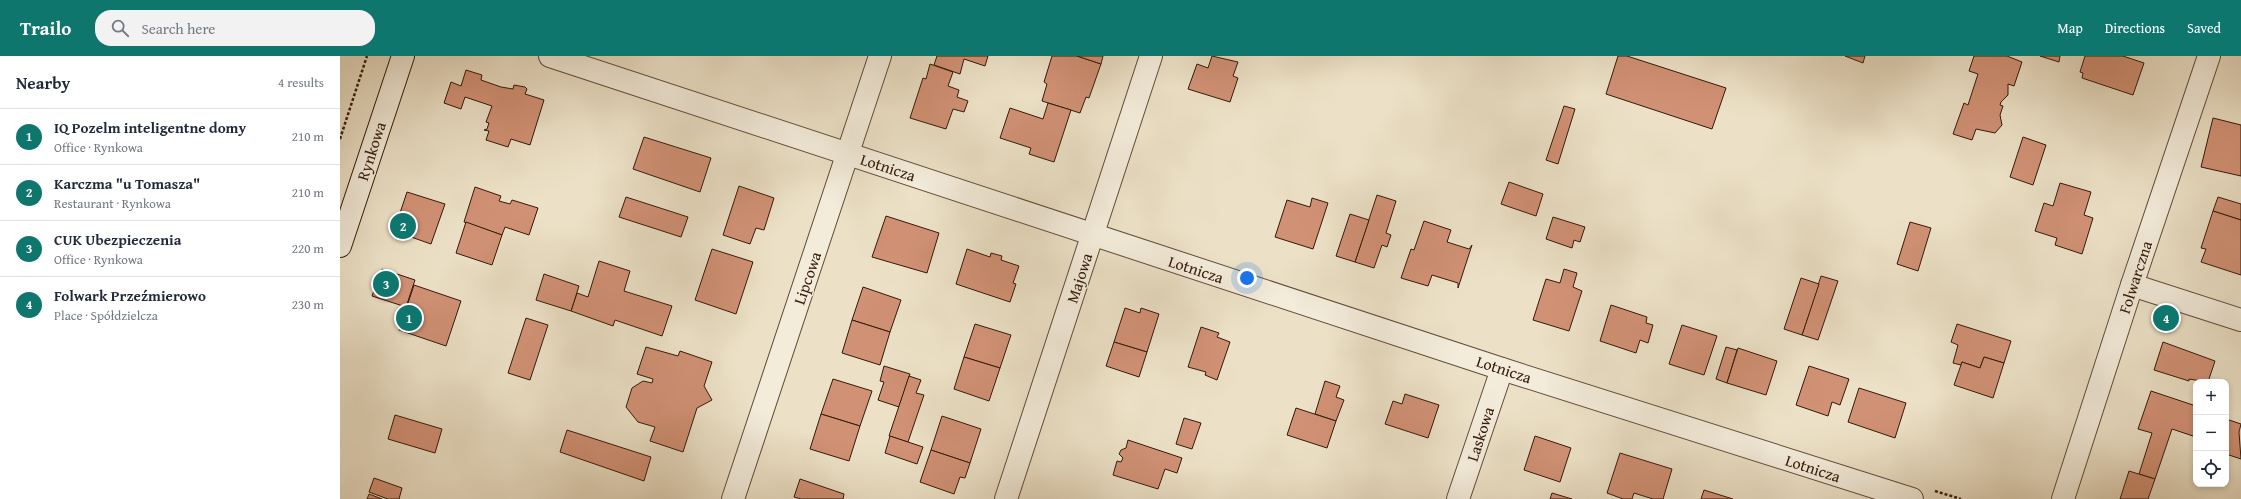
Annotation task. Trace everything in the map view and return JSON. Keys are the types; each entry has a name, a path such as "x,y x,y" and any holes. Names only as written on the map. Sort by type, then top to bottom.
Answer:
{"street":[{"name":"Rynkowa","path":"340,246 403,56"},
{"name":"Lotnicza","path":"550,56 1502,369 1912,499"},
{"name":"Lipcowa","path":"733,499 849,155 880,56"},
{"name":"Majowa","path":"1006,499 1151,56"},
{"name":"Folwarczna","path":"2063,499 2132,285 2209,56"},
{"path":"2132,285 2241,320"},
{"name":"Laskowa","path":"1458,499 1502,369"}],"path":[{"path":"340,139 367,56"}],"building":[{"path":"937,56 988,56 985,66 964,59 960,74 934,65"},
{"path":"1052,56 1077,56 1101,64 1089,98 1086,97 1080,113 1042,101 1047,84 1044,82"},
{"path":"1077,56 1103,56 1101,64"},
{"path":"1212,56 1238,62 1233,76 1238,78 1230,102 1188,89 1197,64 1208,68"},
{"path":"1618,56 1627,56 1726,88 1712,129 1606,94"},
{"path":"1845,56 1865,56 1863,63"},
{"path":"1974,56 2007,56 2022,62 2014,86 2008,84 2008,95 2000,105 2003,106 2000,115 2002,125 1995,133 1976,129 1972,140 1953,134 1964,103 1968,105 1978,74 1969,71"},
{"path":"2040,56 2060,56 2059,62"},
{"path":"2085,56 2123,56 2144,63 2133,95 2082,78 2083,73 2080,72"},
{"path":"930,64 953,72 948,86 959,90 957,97 968,101 964,112 953,109 946,129 910,118 923,78 926,79"},
{"path":"466,70 482,75 481,80 501,87 513,89 514,85 525,87 527,89 525,94 544,100 530,145 511,139 508,147 486,140 489,131 484,130 487,129 489,123 486,122 492,106 465,97 461,109 444,103 451,82 461,86"},
{"path":"1048,103 1071,110 1054,162 1029,154 1031,148 1000,138 1010,108 1043,119"},
{"path":"1564,106 1575,109 1558,164 1546,160"},
{"path":"2213,118 2241,125 2241,176 2201,167"},
{"path":"644,137 711,158 700,192 633,169"},
{"path":"2023,137 2046,145 2033,185 2010,177"},
{"path":"1509,182 1543,194 1536,216 1501,204"},
{"path":"2060,183 2091,192 2084,215 2093,218 2082,254 2055,245 2057,238 2035,231 2044,203 2053,206"},
{"path":"739,186 774,198 764,230 756,228 750,244 723,235"},
{"path":"475,187 501,196 499,201 510,204 512,200 538,208 529,235 505,227 502,235 464,222"},
{"path":"407,192 445,204 431,244 394,231"},
{"path":"1377,195 1396,201 1386,233 1391,235 1387,247 1382,245 1374,268 1355,262"},
{"path":"626,197 688,217 681,237 619,217"},
{"path":"2218,197 2241,204 2241,220 2213,211"},
{"path":"1312,198 1328,203 1313,249 1275,237 1287,200 1310,207"},
{"path":"2213,211 2241,220 2241,275 2201,262 2206,249 2201,248"},
{"path":"1350,214 1369,220 1355,262 1336,256"},
{"path":"886,216 939,233 927,273 872,257"},
{"path":"1553,217 1585,227 1580,242 1574,240 1572,248 1546,239"},
{"path":"1424,221 1451,230 1447,242 1469,249 1472,245 1458,288 1458,283 1432,275 1428,286 1401,278 1411,249 1414,250"},
{"path":"466,222 502,235 492,265 456,253"},
{"path":"1910,222 1931,228 1918,271 1897,264"},
{"path":"712,249 753,262 736,314 695,300"},
{"path":"967,249 990,257 991,253 1002,256 1001,260 1019,266 1013,283 1016,284 1010,302 956,284"},
{"path":"599,261 630,271 624,291 672,306 662,336 615,320 613,326 571,311 577,293 588,297"},
{"path":"382,269 415,280 406,307 372,296"},
{"path":"1564,269 1577,273 1573,287 1582,291 1569,331 1533,320 1546,279 1560,283"},
{"path":"544,274 579,286 571,311 536,300"},
{"path":"1821,276 1838,281 1818,340 1802,335"},
{"path":"1801,278 1819,284 1802,335 1784,329"},
{"path":"414,285 461,301 446,346 399,330"},
{"path":"863,287 901,300 890,332 852,320"},
{"path":"1611,305 1647,317 1646,323 1653,325 1648,343 1640,340 1636,353 1600,341"},
{"path":"1125,308 1140,313 1141,308 1159,314 1147,352 1114,342"},
{"path":"526,318 548,325 530,380 508,373"},
{"path":"852,320 890,332 880,365 842,353"},
{"path":"975,324 1011,335 1000,368 964,357"},
{"path":"1957,324 2011,341 2004,363 1984,357 1980,368 1962,362 1961,365 1953,363 1958,345 1951,342"},
{"path":"1682,325 1717,336 1704,375 1669,364"},
{"path":"1201,327 1219,333 1217,337 1230,342 1217,380 1205,375 1206,372 1188,367"},
{"path":"1114,342 1147,352 1139,377 1106,366"},
{"path":"2163,342 2215,361 2209,379 2189,379 2189,381 2154,370"},
{"path":"646,347 678,356 680,351 712,362 704,386 712,400 697,408 683,452 650,441 655,427 638,422 626,407 632,388 643,381 652,383 653,379 637,374"},
{"path":"1726,347 1737,350 1727,383 1716,379"},
{"path":"1738,348 1777,361 1766,395 1727,383"},
{"path":"964,357 1000,368 989,401 954,389"},
{"path":"1984,357 2004,363 1993,398 1954,385 1962,362 1980,368"},
{"path":"884,366 910,374 899,407 878,400 884,382 880,381"},
{"path":"1809,366 1849,379 1840,405 1832,402 1828,416 1796,405"},
{"path":"909,376 921,380 916,393 924,395 908,442 889,436"},
{"path":"833,379 872,391 860,426 821,414"},
{"path":"1325,381 1340,386 1336,397 1344,400 1336,421 1315,414"},
{"path":"1859,388 1906,403 1895,438 1848,422"},
{"path":"2151,391 2193,405 2193,436 2172,429 2155,479 2139,474 2152,433 2138,429"},
{"path":"1405,394 1439,405 1428,438 1385,424 1393,401 1402,404"},
{"path":"1296,408 1336,421 1327,448 1287,435"},
{"path":"821,414 860,426 849,461 810,449"},
{"path":"395,415 442,429 435,453 388,439"},
{"path":"942,416 981,429 970,463 931,450"},
{"path":"1184,418 1201,423 1192,449 1176,444"},
{"path":"2229,420 2241,424 2239,432 2241,459 2229,455"},
{"path":"567,430 651,457 644,481 560,452"},
{"path":"890,436 923,447 917,464 885,453"},
{"path":"1535,436 1571,448 1560,482 1524,470"},
{"path":"1128,440 1182,458 1177,473 1165,469 1158,489 1113,475 1117,461 1121,462 1123,458 1119,454 1121,450 1126,448"},
{"path":"931,450 970,463 965,478 960,477 954,494 920,482"},
{"path":"1620,453 1672,469 1663,499 1653,499 1634,493 1632,499 1623,499 1607,493"},
{"path":"2129,471 2155,479 2148,499 2120,499"},
{"path":"374,478 402,488 399,499 388,499 369,492"},
{"path":"800,479 844,494 843,499 801,499 794,497"},
{"path":"1704,490 1733,499 1701,499"},
{"path":"1552,493 1572,499 1550,499"},
{"path":"369,494 382,499 367,499"}],"place":[{"name":"Karczma \"u Tomasza\"","path":"403,226"},
{"name":"CUK Ubezpieczenia","path":"386,284"},
{"name":"IQ Pozelm inteligentne domy","path":"409,318"},
{"name":"Folwark Przeźmierowo","path":"2166,318"}]}
